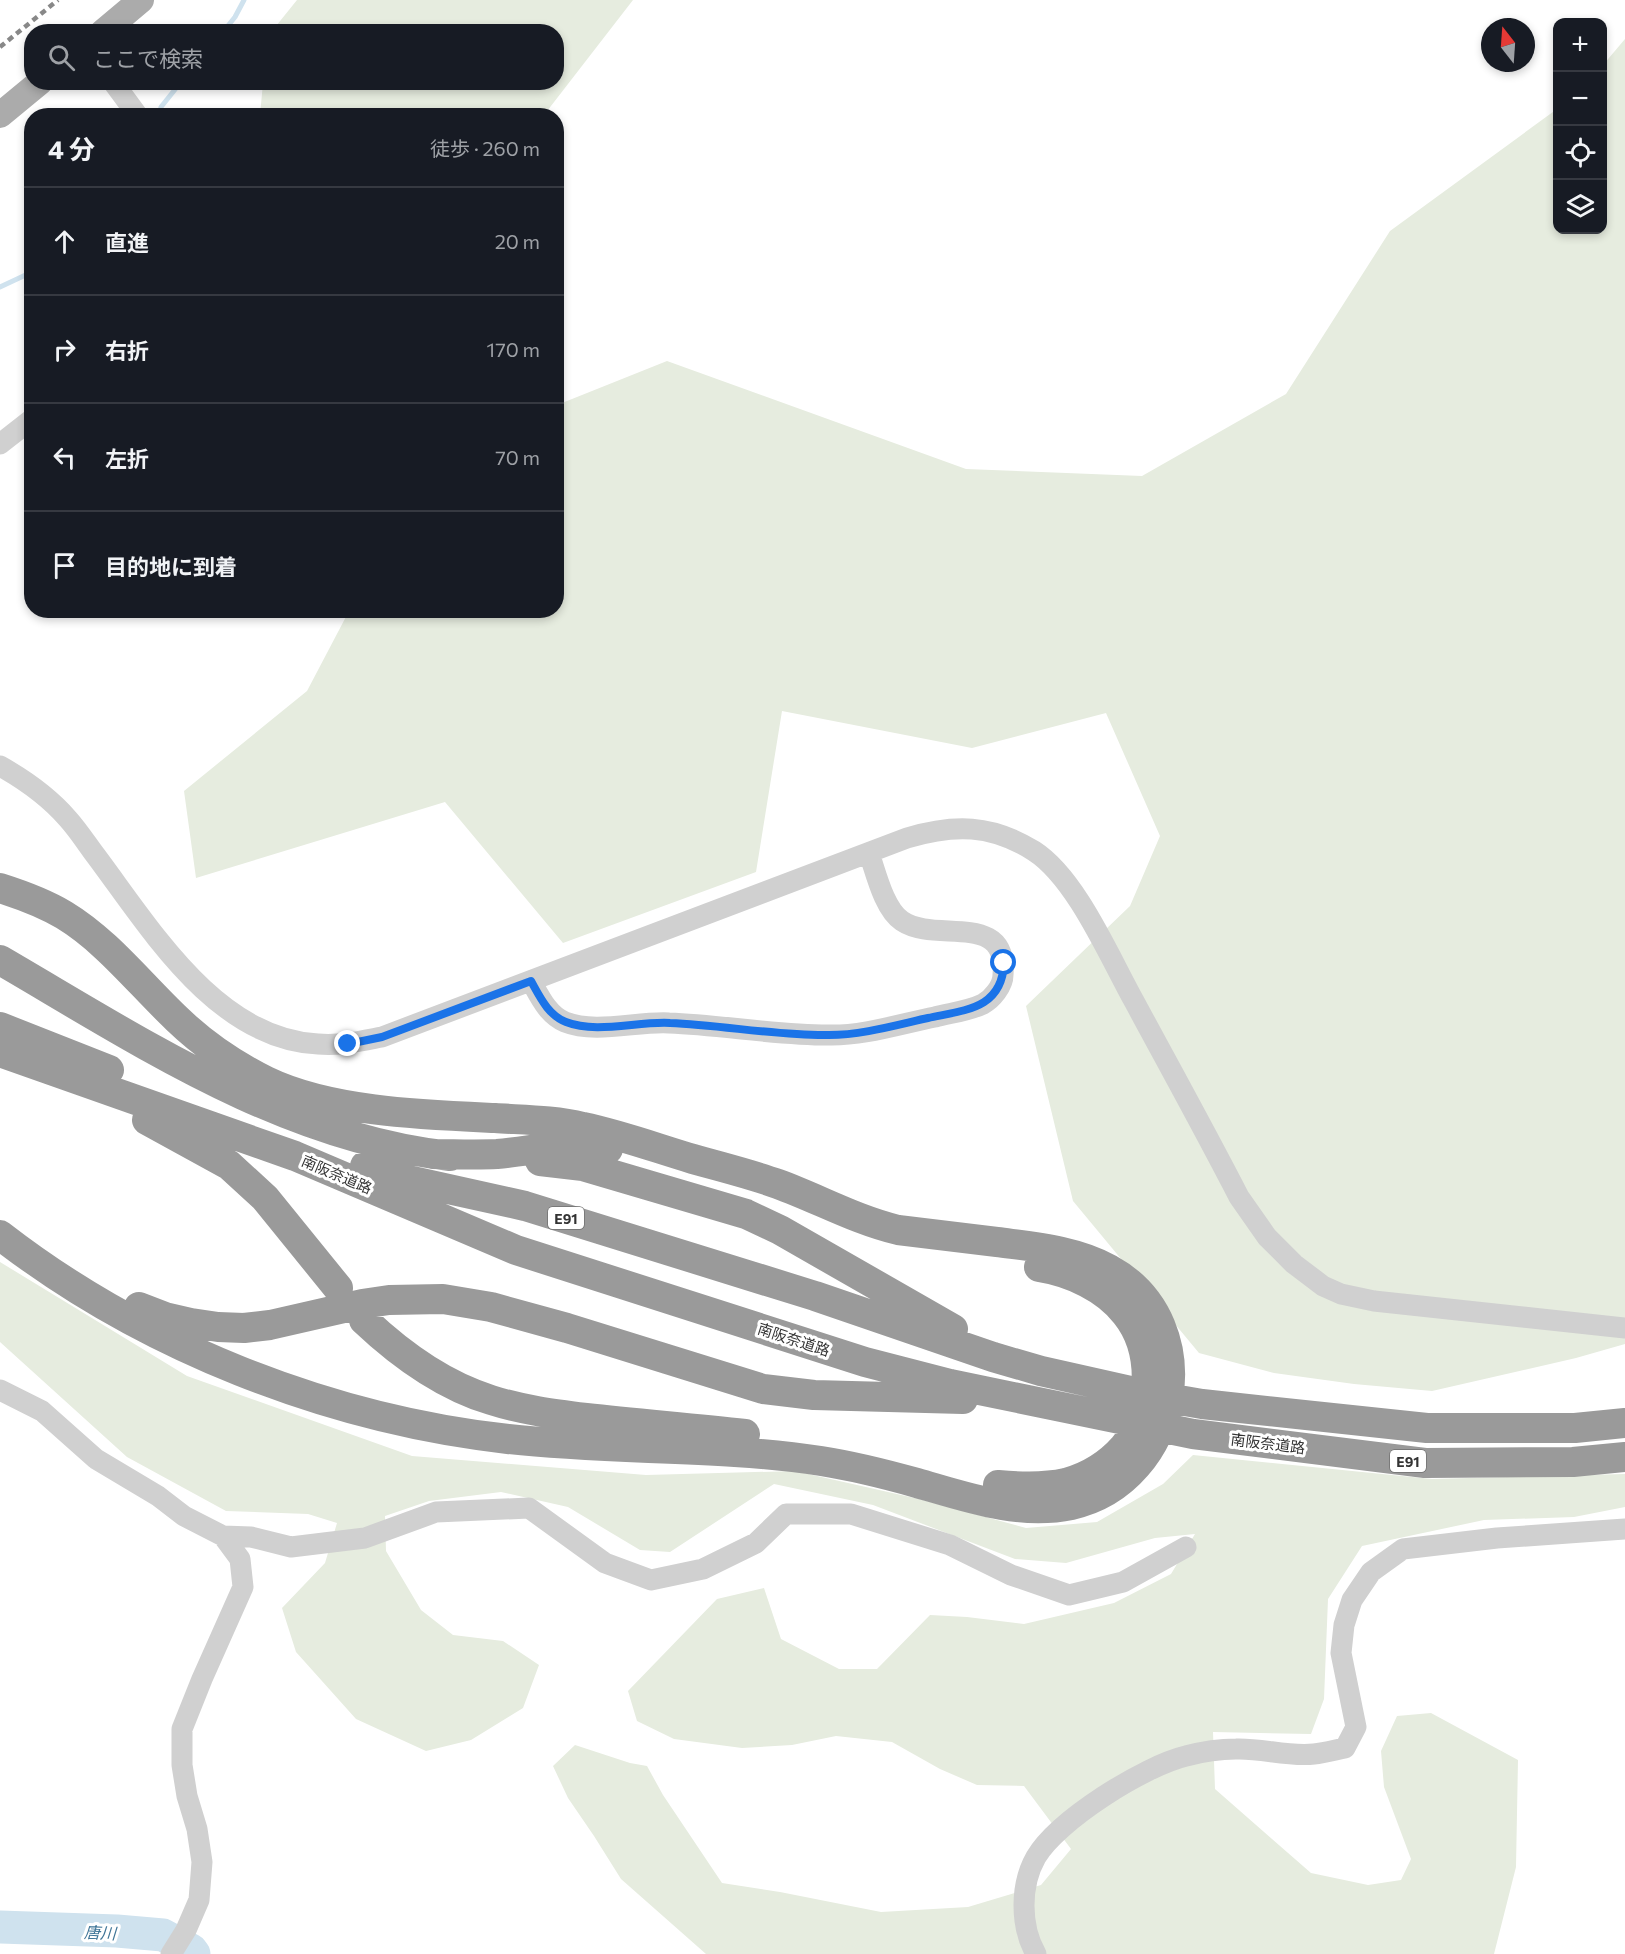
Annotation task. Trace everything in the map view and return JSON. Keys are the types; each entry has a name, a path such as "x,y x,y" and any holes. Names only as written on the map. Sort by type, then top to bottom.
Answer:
{"highway":[{"path":"0,888 64,915 100,943 199,1038 220,1054 267,1081 292,1091 340,1103 380,1109 558,1122 581,1126 780,1184 875,1225 1040,1248 1085,1258 1109,1269 1128,1282 1145,1299 1158,1320 1166,1340 1171,1381 1162,1422 1155,1439 1144,1457 1129,1474 1111,1488 1077,1503 1046,1508 1021,1507 974,1499 877,1472 816,1460 744,1452 602,1447 508,1439 465,1434 367,1412 252,1376 147,1328 54,1274 0,1233"},
{"path":"0,960 146,1045 262,1104 333,1131 367,1141 432,1154 468,1158 534,1160 583,1166 746,1214 780,1230 983,1346 1041,1371"},
{"name":"南阪奈道路","path":"0,1027 297,1143 403,1179 525,1206 815,1296 1041,1371 1139,1393 1202,1404 1427,1428 1575,1428 1625,1423"},
{"path":"0,1054 49,1081 155,1124 229,1165 266,1198 338,1288"},
{"name":"南阪奈道路","path":"0,1054 295,1156 516,1250 865,1362 950,1384 1193,1434 1425,1463 1572,1462 1625,1457"},
{"path":"364,1320 386,1341 434,1375 490,1400 522,1408 612,1421 694,1428 814,1443 996,1485 1043,1486 1065,1483 1083,1477 1106,1463 1125,1445 1134,1431 1140,1415 1147,1380 1143,1349 1137,1330 1112,1299 1094,1286 1075,1277 1053,1269 873,1242 766,1196 596,1146 563,1145 496,1154 432,1154"},
{"name":"E91","path":"0,1233 106,1292 156,1313 191,1323 244,1328 270,1325 362,1304 415,1299 467,1302 567,1328 763,1389 814,1395 1035,1401"}],"main road":[{"path":"112,24 141,0"},
{"path":"0,115 30,90"}],"street":[{"path":"119,90 132,108"},
{"path":"0,444 24,425"},
{"path":"0,766 33,787 69,820 159,940 194,980 231,1013 260,1029 285,1039 317,1044 348,1044 382,1037 934,830 954,828 997,834 1035,852 1053,866 1066,882 1085,911 1239,1197 1267,1237 1294,1264 1323,1286 1341,1294 1374,1301 1625,1328"},
{"path":"531,981 552,1014 564,1022 580,1026 666,1023 803,1035 831,1035 861,1032 917,1021 983,1004 994,995 1003,979 1004,963 999,947 985,935 922,929 902,921 891,910 869,853"},
{"path":"0,1389 42,1411 96,1459 158,1496 184,1516 223,1536 251,1537 291,1547 365,1538 436,1512 529,1508 605,1563 651,1580 703,1569 746,1548 756,1543 786,1514 851,1514 950,1545 1011,1575 1069,1595 1123,1582 1186,1547"},
{"path":"1036,1954 1025,1921 1024,1888 1036,1857 1057,1833 1096,1802 1136,1776 1185,1756 1236,1749 1312,1754 1345,1748 1356,1727 1341,1653 1344,1625 1352,1600 1371,1572 1403,1549 1497,1538 1625,1529"},
{"path":"171,1953 186,1930 199,1900 202,1862 182,1765 182,1729 243,1587 240,1559 223,1536"}],"shaded area":[{"path":"297,0 633,0 564,89 564,24 278,24"},
{"path":"1625,39 1625,1344 1576,1358 1432,1391 1354,1384 1274,1373 1199,1353 1073,1201 1026,1006 1130,906 1160,836 1106,713 972,748 782,711 756,872 563,943 445,802 196,878 184,791 307,691 345,618 564,618 564,402 667,361 966,469 1142,476 1286,394 1390,231 1553,112 1553,234 1607,234 1607,60"},
{"path":"262,90 563,90 549,108 261,108"},
{"path":"0,1262 187,1376 412,1456 646,1475 795,1471 919,1499 1026,1528 1097,1522 1163,1484 1193,1455 1432,1479 1625,1474 1625,1507 1574,1517 1484,1520 1362,1546 1328,1599 1324,1699 1311,1734 1213,1732 1215,1789 1311,1873 1368,1885 1401,1880 1411,1859 1384,1787 1381,1751 1397,1716 1431,1713 1518,1760 1516,1867 1494,1954 706,1954 621,1879 568,1798 553,1766 575,1745 630,1763 647,1766 663,1795 722,1883 881,1912 968,1907 1041,1885 1071,1849 1024,1786 977,1785 940,1769 892,1742 836,1736 792,1745 742,1748 674,1739 637,1721 628,1691 717,1599 764,1588 781,1639 839,1669 877,1669 930,1615 1024,1624 1114,1603 1171,1574 1195,1534 1155,1538 1066,1563 1015,1559 873,1505 774,1484 670,1552 640,1550 568,1507 501,1492 429,1501 385,1516 386,1551 421,1610 453,1635 503,1641 539,1665 523,1708 471,1740 426,1751 356,1719 296,1652 282,1608 325,1563 337,1523 308,1514 226,1511 127,1457 0,1342"}],"waterway":[{"path":"229,24 244,0"},
{"path":"161,108 175,90"},
{"path":"0,287 24,276"},
{"name":"唐川","path":"0,1927 163,1935 191,1950 194,1954"}],"railway":[{"path":"28,24 58,0"},
{"path":"0,47 24,28"}],"route":[{"path":"348,1044 382,1037 531,981 552,1014 564,1022 580,1026 666,1023 794,1034 831,1035 861,1032 961,1011 983,1004 994,995 1003,979 1004,963"}]}
